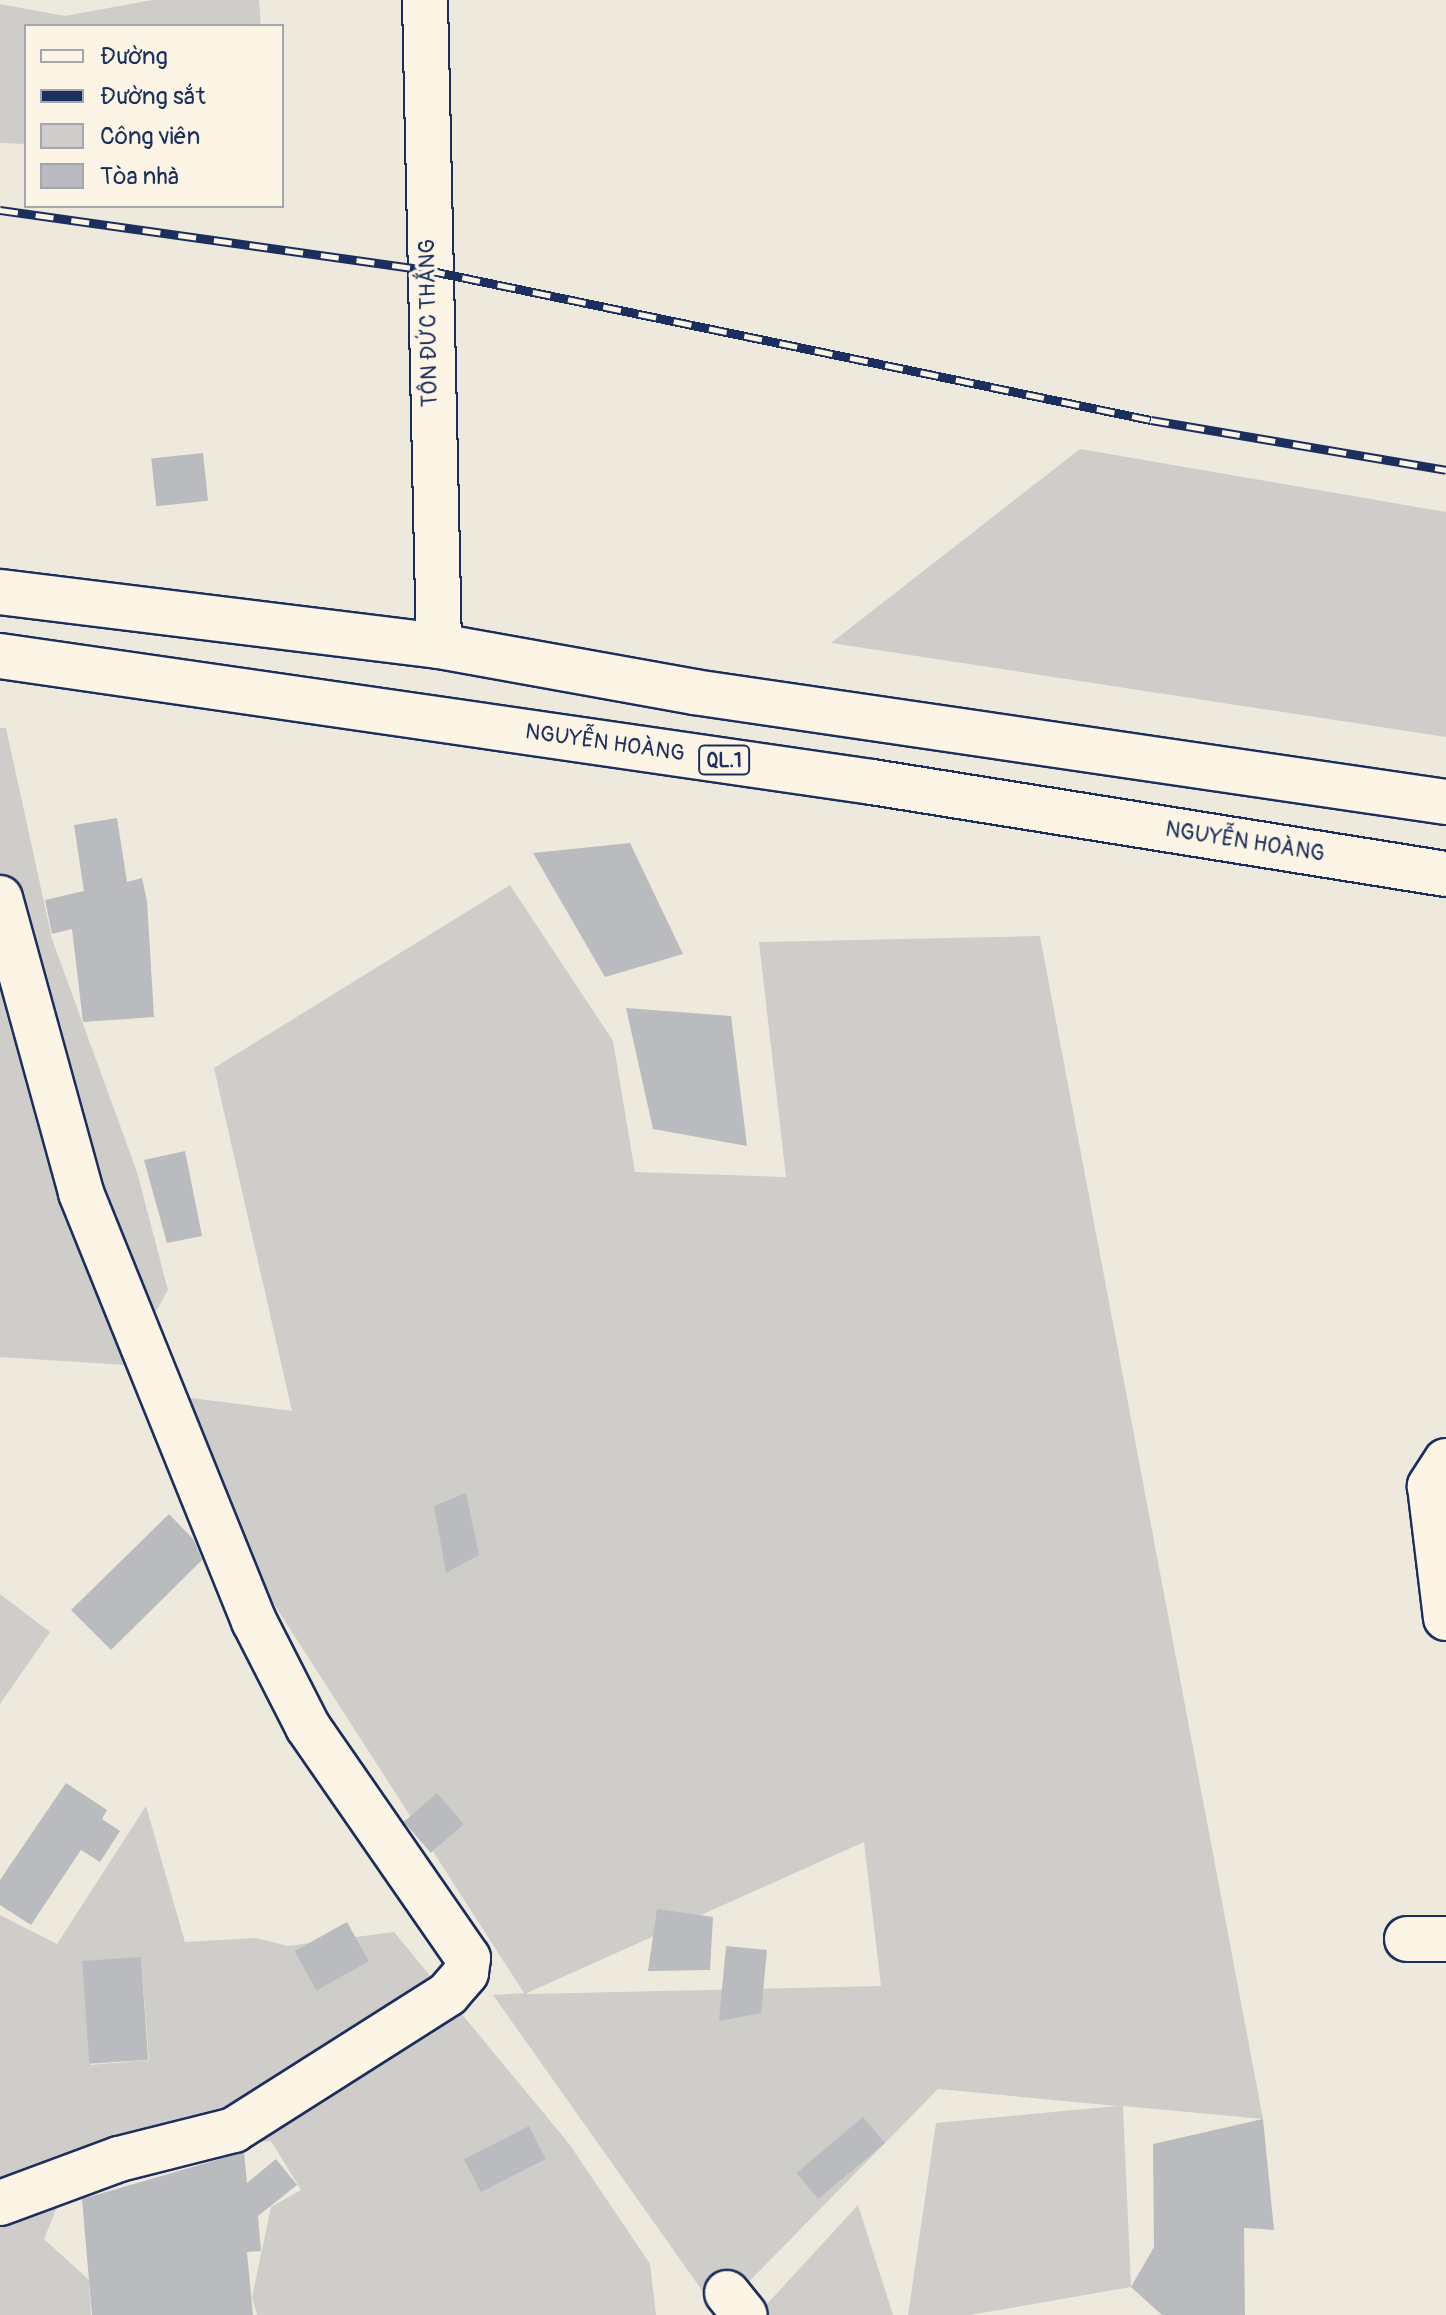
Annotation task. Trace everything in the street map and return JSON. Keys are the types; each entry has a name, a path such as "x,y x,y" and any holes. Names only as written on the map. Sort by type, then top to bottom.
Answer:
{"main road":[{"name":"TÔN ĐỨC THẮNG","path":"425,0 439,646"},
{"path":"0,592 439,646 694,692 1446,802"},
{"name":"NGUYỄN HOÀNG","path":"0,656 872,782 1446,874"},
{"path":"0,898 81,1193 254,1621 308,1727 468,1958 466,1973 448,1994 234,2130 119,2159 0,2203"},
{"path":"1446,1461 1430,1486 1446,1618"}],"green space":[{"path":"152,0 259,0 261,24 24,24 24,144 0,143 0,4 65,16"},
{"path":"1080,449 1446,512 1446,737 831,643"},
{"path":"0,728 6,728 52,939 137,1172 168,1290 126,1365 0,1357"},
{"path":"510,885 613,1041 635,1172 786,1177 759,942 1040,936 1263,2119 1123,2106 1131,2287 970,2315 908,2315 936,2123 1117,2106 938,2089 718,2313 493,1995 524,1993 137,1391 292,1411 214,1068","holes":["864,1842 881,1986 527,1994"]},
{"path":"0,1594 50,1632 0,1704"},
{"path":"146,1806 185,1942 256,1938 288,1946 394,1932 570,2145 650,2264 656,2315 257,2315 252,2297 271,2207 301,2190 271,2141 78,2156 44,2239 89,2280 91,2315 0,2315 0,1915 57,1944","holes":["141,1957 149,2060 90,2065"]},
{"path":"858,2205 893,2315 757,2315"}],"building":[{"path":"203,453 208,501 156,506 151,458"},
{"path":"117,818 127,882 142,878 147,901 154,1017 83,1022 72,929 52,934 45,900 84,891 74,825"},
{"path":"630,843 683,954 605,977 533,853"},
{"path":"626,1008 731,1016 747,1146 653,1129"},
{"path":"185,1151 202,1236 167,1243 144,1160"},
{"path":"466,1493 479,1555 446,1573 434,1506"},
{"path":"169,1514 194,1540 202,1560 111,1650 71,1610"},
{"path":"66,1783 107,1810 102,1819 120,1831 100,1862 81,1850 31,1925 0,1905 0,1880"},
{"path":"437,1793 464,1824 431,1853 404,1822"},
{"path":"657,1909 713,1917 710,1970 648,1971"},
{"path":"347,1922 369,1961 316,1990 295,1951"},
{"path":"726,1946 767,1950 761,2013 719,2021"},
{"path":"141,1957 148,2060 89,2064 82,1961"},
{"path":"863,2117 885,2143 818,2199 796,2173"},
{"path":"1263,2119 1274,2230 1244,2228 1245,2315 1162,2315 1131,2287 1154,2247 1153,2144"},
{"path":"529,2126 546,2159 481,2192 464,2159"},
{"path":"244,2152 247,2183 276,2159 297,2185 258,2216 261,2251 247,2252 253,2315 92,2315 82,2199"}],"railway":[{"path":"0,210 427,270 1151,420 1446,470"}]}
